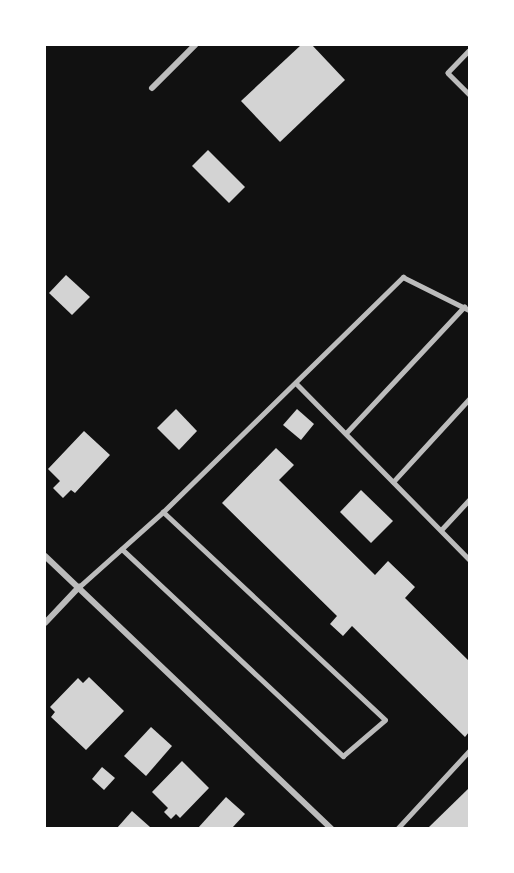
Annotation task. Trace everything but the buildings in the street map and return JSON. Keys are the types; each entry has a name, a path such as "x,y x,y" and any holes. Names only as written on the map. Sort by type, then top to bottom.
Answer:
{"street":[{"path":"152,88 195,45"},
{"path":"45,556 331,828"},
{"path":"45,623 79,587"}],"lane":[{"path":"469,51 448,73 469,94"},
{"path":"79,587 163,512 402,277 466,309 346,434"},
{"path":"296,383 469,559"},
{"path":"393,482 469,399"},
{"path":"441,530 469,500"},
{"path":"122,549 343,756 385,720 163,512"},
{"path":"398,828 469,751"}]}
